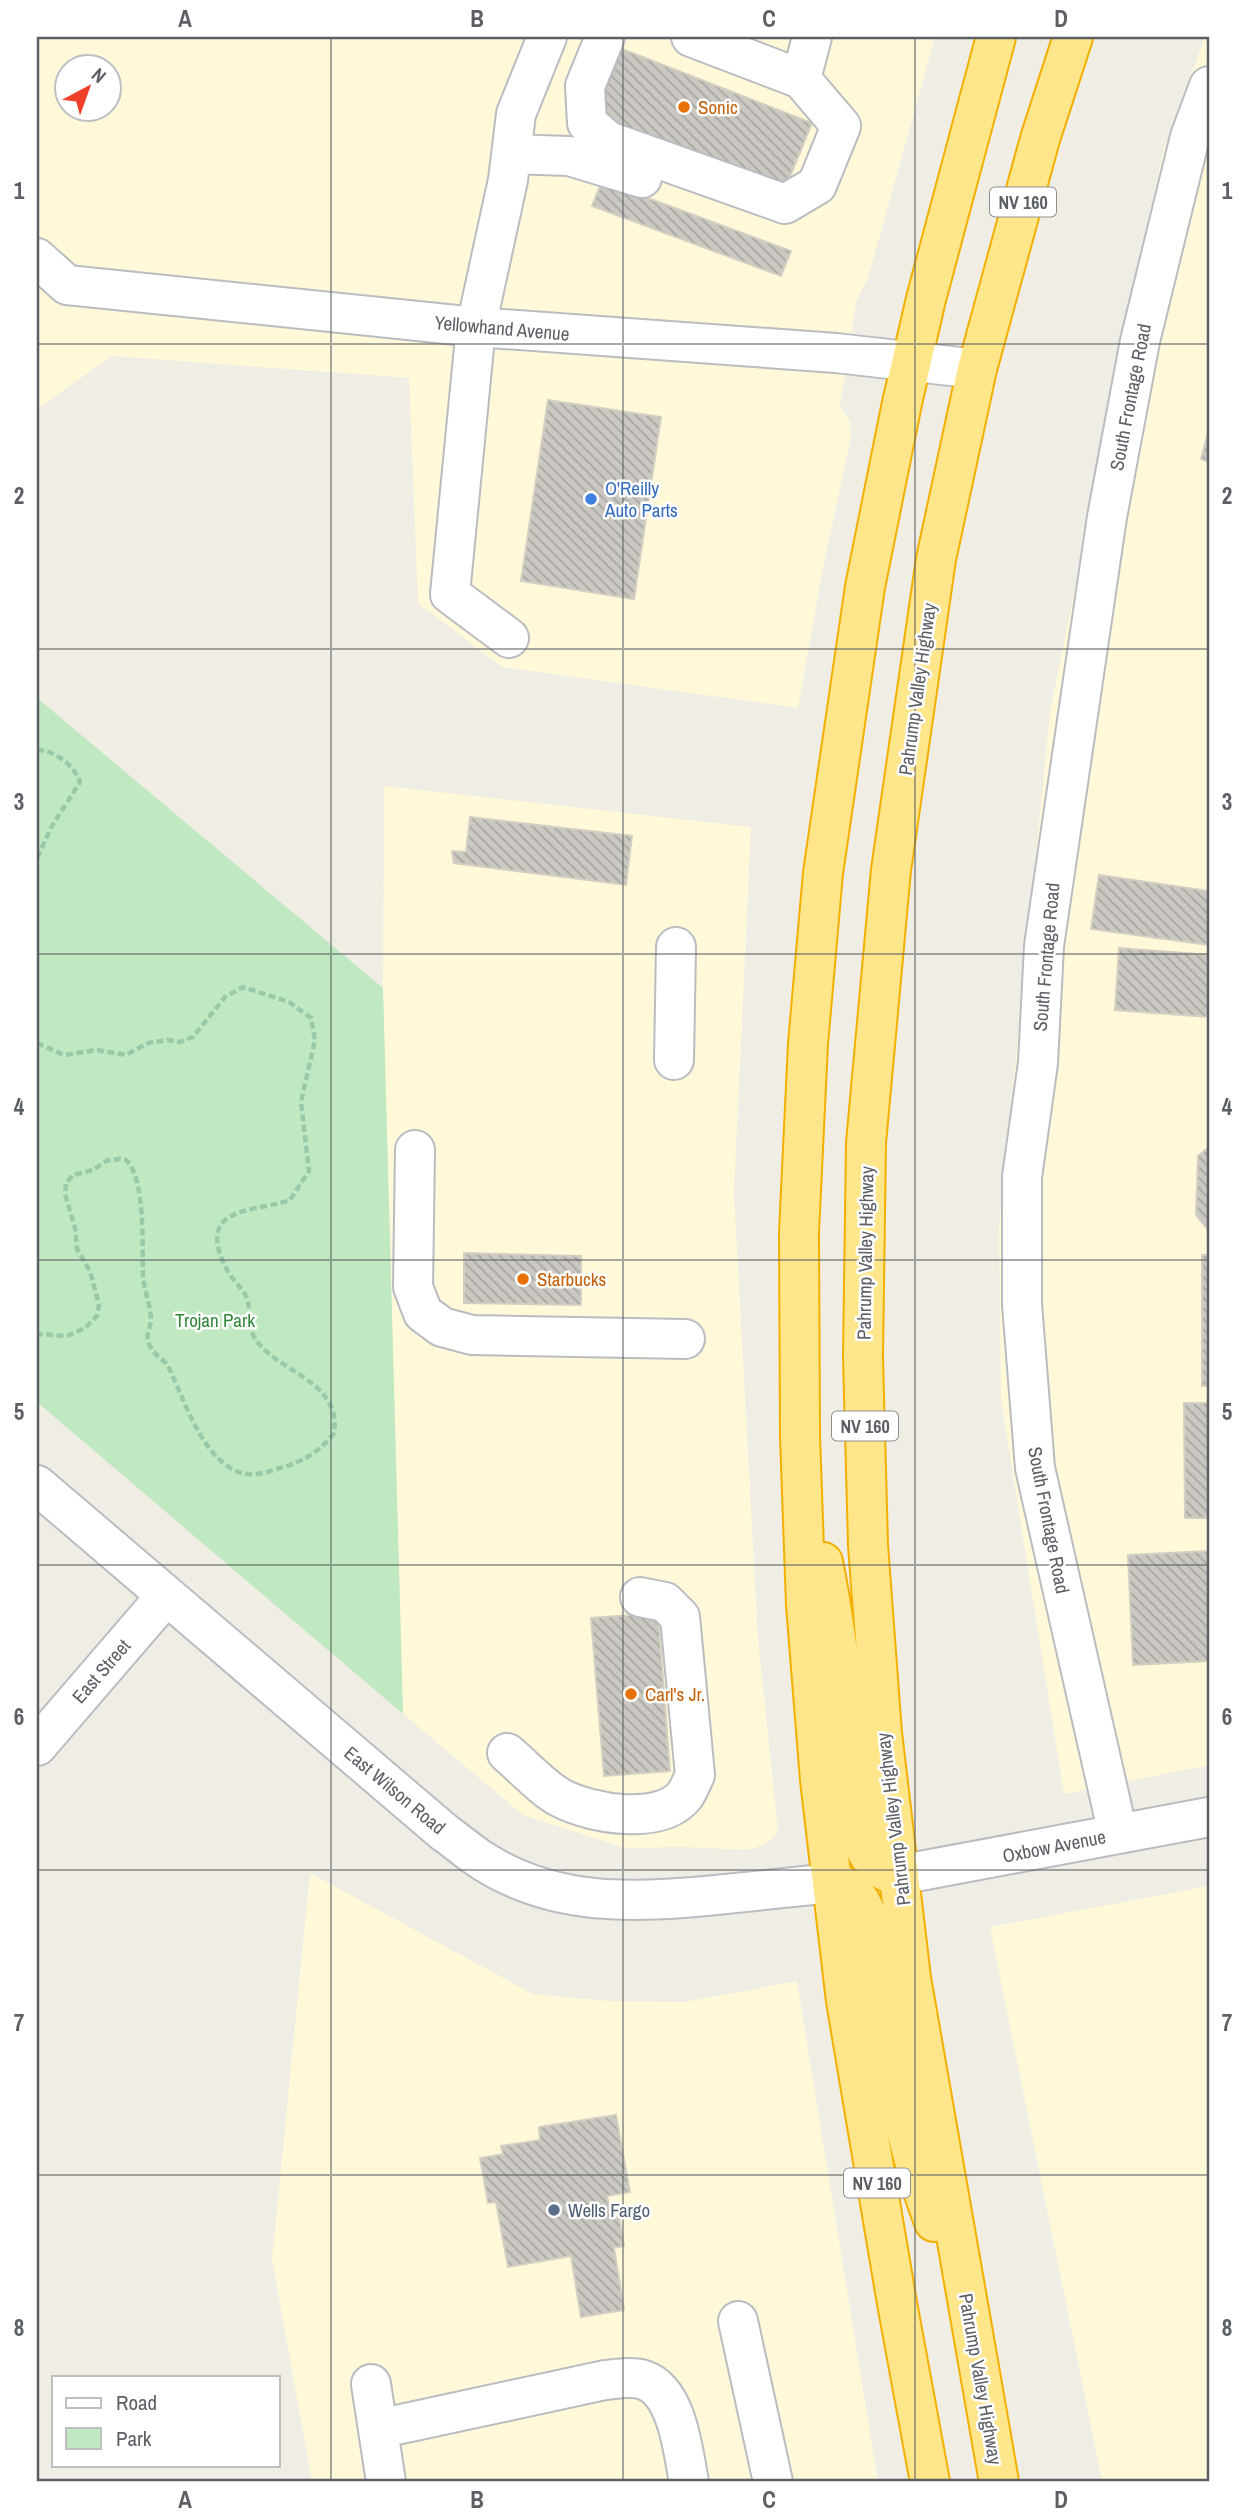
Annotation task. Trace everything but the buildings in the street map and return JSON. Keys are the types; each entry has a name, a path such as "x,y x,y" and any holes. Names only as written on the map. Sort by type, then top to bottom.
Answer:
{"highway":[{"name":"NV 160","path":"930,2482 846,2001 820,1780 806,1605 800,1436 801,1193 808,1044 823,873 865,587 911,361 996,37"},
{"name":"Pahrump Valley Highway","path":"999,2482 911,1978 883,1733 868,1545 863,1357 866,1143 895,843 936,559 977,369 1040,139 1073,37"},
{"path":"800,1436 834,1615 862,1839 870,1859 885,1871 899,1875"},
{"path":"832,1883 847,1887 854,1893 861,1901 872,1927 912,2154 924,2195 967,2304"}],"street":[{"path":"509,638 450,594 477,327 508,180 516,114 547,37"},
{"path":"605,37 585,86 587,122 608,141 785,204 817,184"},
{"path":"511,154 569,156 791,226 817,184 841,126 801,79 691,37"},
{"path":"801,79 812,37"},
{"name":"South Frontage Road","path":"1118,1834 1035,1468 1022,1304 1022,1177 1038,1063 1044,946 1107,517 1140,341 1190,137 1209,86"},
{"name":"Yellowhand Avenue","path":"37,258 67,285 477,327 836,353 977,369"},
{"path":"674,1059 676,947"},
{"path":"415,1150 413,1287 423,1313 442,1327 472,1335 685,1339"},
{"name":"East Wilson Road","path":"37,1485 445,1833 484,1862 545,1889 612,1901 647,1902 832,1883"},
{"name":"East Street","path":"37,1746 166,1596"},
{"path":"507,1753 559,1797 588,1809 622,1814 662,1810 684,1796 695,1775 680,1617 665,1602 640,1597"},
{"name":"Oxbow Avenue","path":"899,1875 1209,1817"},
{"path":"738,2321 773,2482"},
{"path":"378,2429 605,2380 642,2379 656,2386 677,2420 689,2482"},
{"path":"371,2384 386,2482"}],"path":[{"path":"37,750 44,750 69,764 77,772 80,782 52,826 37,858"},
{"path":"37,1043 64,1055 97,1050 126,1055 148,1043 186,1040 193,1037 225,997 243,987 289,1002 312,1018 316,1040 301,1102 309,1171 290,1199 226,1219 218,1228 217,1238 227,1268 246,1294 249,1322 255,1339 281,1363 319,1388 335,1419 334,1433 307,1458 272,1470 248,1474 234,1469 202,1440 167,1364 157,1357 149,1343 147,1330 151,1316 143,1279 141,1197 133,1171 126,1160 106,1161 93,1170 73,1175 66,1183 65,1194 75,1228 77,1249 90,1271 99,1305 97,1316 85,1328 67,1336 37,1334"}],"shaded area":[{"path":"37,37 935,37 868,278 856,302 840,406 850,422 851,437 822,573 798,708 502,667 418,603 409,378 112,356 37,409"},
{"path":"1205,37 1209,37 1209,1765 1064,1794 1001,1400 999,1227 1050,712 1163,152"},
{"path":"384,786 751,827 734,1193 758,1638 778,1832 766,1844 748,1850 625,1848 523,1815 403,1714 383,988"},
{"path":"310,1873 533,1994 609,2001 684,2002 797,1981 878,2482 312,2482 272,2259"},
{"path":"1209,1886 1209,2482 1102,2482 990,1927"}],"green space":[{"name":"Trojan Park","path":"37,698 383,988 403,1714 37,1402"}],"place":[{"name":"Sonic","path":"684,107"},
{"name":"O'Reilly Auto Parts","path":"591,499"},
{"name":"Starbucks","path":"523,1279"},
{"name":"Carl's Jr.","path":"631,1694"},
{"name":"Wells Fargo","path":"554,2210"}]}
